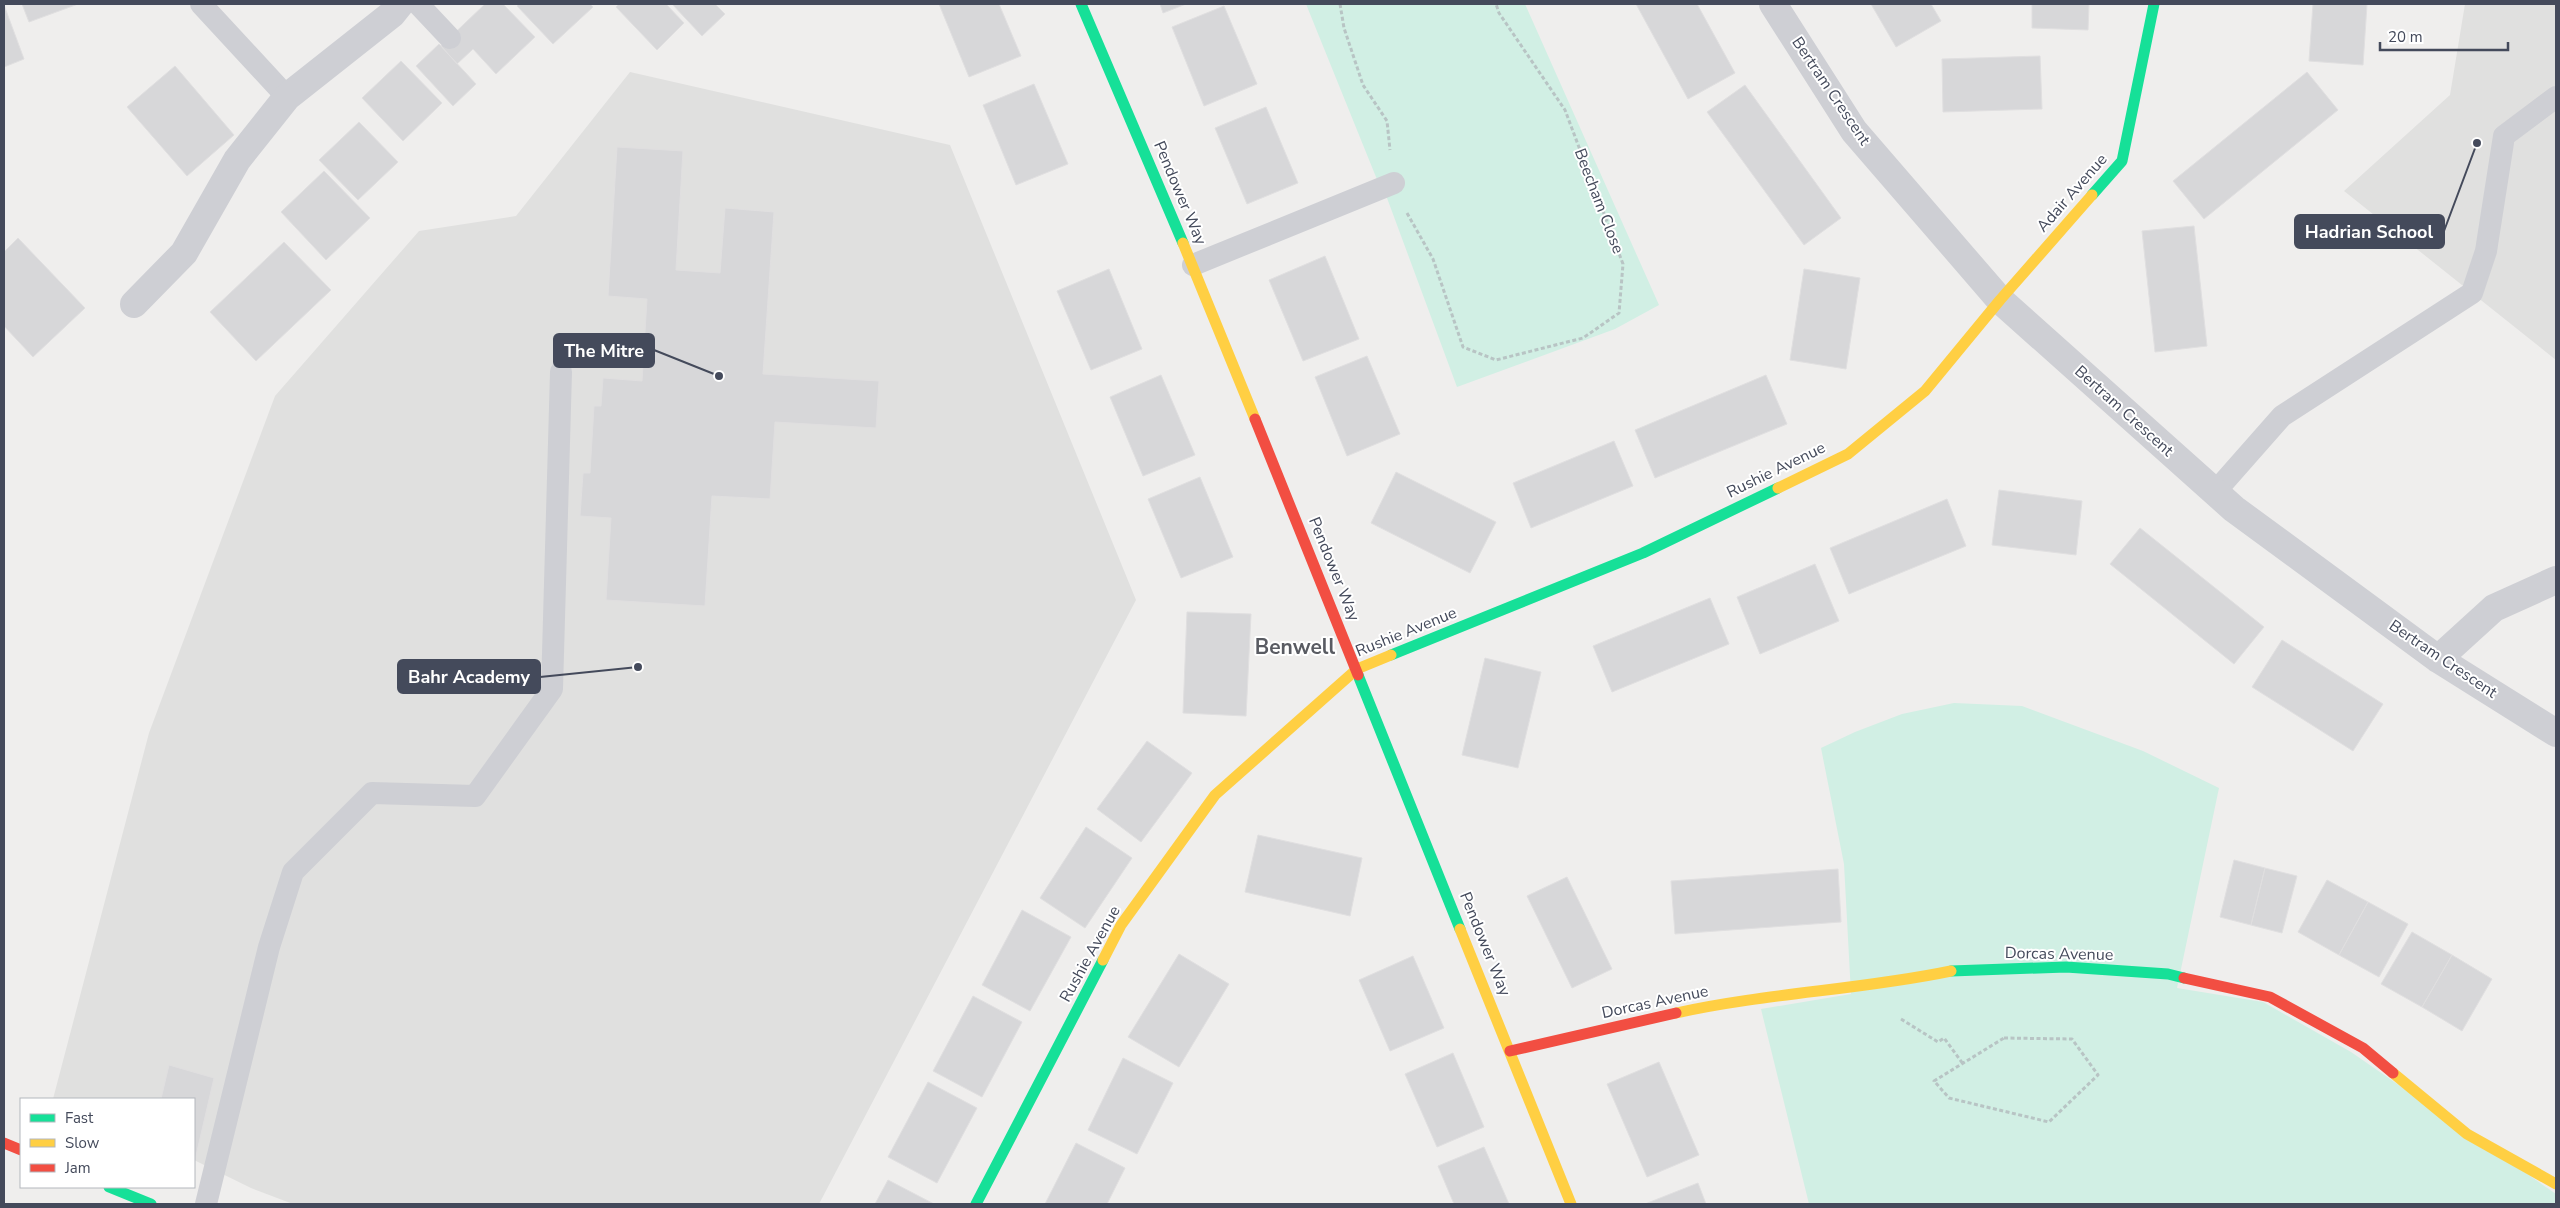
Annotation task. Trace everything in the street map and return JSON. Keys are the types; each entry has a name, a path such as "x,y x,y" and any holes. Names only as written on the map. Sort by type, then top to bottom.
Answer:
{"street":[{"path":"134,304 184,254 237,160 286,97 392,14 400,4"},
{"name":"Pendower Way","path":"1081,4 1193,265 1571,1204"},
{"name":"Bertram Crescent","path":"1773,4 1854,131 2000,300 2234,509 2438,659 2556,733"},
{"name":"Adair Avenue","path":"2000,300 2122,162 2154,4"},
{"name":"Rushie Avenue","path":"976,1204 1121,925 1215,795 1357,669 1643,553 1848,454 1925,392 2000,300"},
{"path":"2438,659 2494,608 2556,580"},
{"name":"Dorcas Avenue","path":"1510,1051 1708,1006 1885,984 1958,970 2066,966 2168,974 2270,997 2363,1048 2467,1134 2556,1184"},
{"path":"4,1143 20,1150"},
{"path":"111,1188 151,1204"}],"lane":[{"path":"201,4 286,97"},
{"path":"418,4 450,38"},
{"path":"2215,492 2282,416 2472,293 2486,251 2504,136 2556,98"},
{"path":"1193,265 1394,183"},
{"path":"206,1204 269,947 293,872 372,793 475,796 552,689 561,372"}],"path":[{"name":"Beecham Close","path":"1340,4 1344,28 1363,85 1387,122 1394,183 1404,208 1433,259 1463,347 1496,360 1583,338 1619,313 1622,264 1565,110 1499,13 1496,4"},
{"path":"1885,984 1887,1010 1938,1042 1944,1038 1963,1064"},
{"path":"2004,1038 2072,1039 2098,1075 2050,1122 1949,1098 1934,1081 1963,1064 2004,1038"}],"shaded area":[{"path":"2465,4 2556,4 2556,360 2344,191 2450,95"},
{"path":"630,72 950,145 1136,600 819,1204 293,1204 251,1188 195,1160 195,1098 53,1098 149,733 275,396 419,231 516,216"}],"green space":[{"path":"1306,4 1525,4 1659,305 1615,329 1457,387 1387,198 1376,177"},
{"path":"1954,703 2022,706 2143,751 2219,788 2177,988 2263,1002 2351,1052 2556,1194 2556,1204 1809,1204 1761,1009 1851,994 1844,864 1821,748 1855,732 1902,714"}],"building":[{"path":"22,4 78,4 29,22"},
{"path":"485,4 503,4 535,37 496,74 473,49 457,64 441,46"},
{"path":"519,4 590,4 593,7 553,44 517,6"},
{"path":"619,4 666,4 684,23 657,50 616,7"},
{"path":"672,4 715,4 725,14 702,36"},
{"path":"939,4 999,4 1021,56 969,77"},
{"path":"1160,4 1186,4 1163,13"},
{"path":"1636,4 1697,4 1735,73 1688,99"},
{"path":"1871,4 1931,4 1941,21 1896,47"},
{"path":"2032,4 2089,4 2088,30 2032,28"},
{"path":"2313,4 2367,4 2363,65 2309,61"},
{"path":"4,5 24,59 4,67"},
{"path":"1224,6 1257,84 1204,106 1172,27"},
{"path":"439,44 476,84 453,106 416,66"},
{"path":"2040,56 2042,109 1943,112 1942,59"},
{"path":"401,61 442,103 403,141 362,98"},
{"path":"175,66 234,135 187,176 127,107"},
{"path":"2307,72 2338,110 2204,219 2173,181"},
{"path":"1034,84 1068,164 1016,185 983,105"},
{"path":"1745,85 1841,218 1804,245 1707,112"},
{"path":"1266,107 1298,183 1247,204 1215,128"},
{"path":"359,122 398,162 358,200 319,160"},
{"path":"617,147 683,151 676,270 720,273 725,208 774,212 763,374 879,381 876,428 775,422 770,499 712,496 705,606 606,600 611,518 580,516 583,473 590,473 594,406 601,406 603,378 642,381 647,299 608,296"},
{"path":"324,171 370,218 326,260 281,212"},
{"path":"2194,226 2207,346 2155,352 2142,231"},
{"path":"18,238 85,308 33,357 4,326 4,252"},
{"path":"284,242 331,290 256,361 210,312"},
{"path":"1325,256 1359,339 1303,361 1269,280"},
{"path":"1109,269 1142,349 1091,370 1057,291"},
{"path":"1804,269 1860,278 1846,369 1790,360"},
{"path":"1367,356 1400,434 1347,456 1315,377"},
{"path":"1161,375 1195,455 1143,476 1110,397"},
{"path":"1766,375 1787,424 1655,478 1635,430"},
{"path":"1614,441 1633,486 1531,528 1513,483"},
{"path":"1396,472 1496,522 1470,573 1371,523"},
{"path":"1200,477 1233,557 1181,578 1148,499"},
{"path":"1999,490 2082,501 2076,555 1992,545"},
{"path":"1947,499 1966,546 1849,594 1830,548"},
{"path":"2140,528 2264,627 2234,664 2110,564"},
{"path":"1815,564 1839,621 1760,654 1737,597"},
{"path":"1710,598 1729,644 1612,692 1593,646"},
{"path":"1187,612 1251,614 1246,716 1183,713"},
{"path":"2282,640 2383,704 2353,751 2252,687"},
{"path":"1485,658 1541,672 1518,768 1462,755"},
{"path":"1147,741 1192,773 1141,842 1097,809"},
{"path":"1086,827 1132,858 1085,928 1040,898"},
{"path":"1258,835 1362,858 1350,916 1245,892"},
{"path":"2234,860 2265,868 2251,925 2220,917"},
{"path":"2265,868 2297,876 2282,933 2251,925"},
{"path":"1838,869 1841,922 1675,934 1671,881"},
{"path":"1567,877 1612,969 1572,988 1527,896"},
{"path":"2327,880 2368,902 2339,955 2298,932"},
{"path":"2368,902 2408,924 2379,977 2339,955"},
{"path":"1022,910 1071,937 1030,1011 982,985"},
{"path":"2412,932 2452,955 2422,1007 2381,984"},
{"path":"1179,954 1229,984 1179,1067 1128,1037"},
{"path":"2452,955 2492,979 2462,1031 2422,1007"},
{"path":"1413,956 1444,1028 1390,1051 1359,980"},
{"path":"973,996 1022,1022 982,1097 933,1071"},
{"path":"1453,1053 1484,1127 1437,1147 1405,1074"},
{"path":"1123,1058 1173,1083 1137,1154 1088,1130"},
{"path":"1659,1062 1699,1155 1647,1177 1607,1084"},
{"path":"169,1065 214,1078 195,1160 195,1098 161,1098"},
{"path":"928,1082 977,1108 937,1183 888,1157"},
{"path":"1076,1143 1125,1168 1107,1204 1045,1204"},
{"path":"1484,1147 1509,1204 1454,1204 1438,1166"},
{"path":"888,1180 934,1204 875,1204"},
{"path":"1698,1183 1706,1204 1645,1204"}],"traffic: fast":[{"path":"1081,4 1183,243"},
{"path":"2092,195 2122,161 2154,4"},
{"path":"1391,655 1643,553 1778,488"},
{"path":"1358,675 1460,929"},
{"path":"976,1204 1103,960"},
{"path":"1951,971 2066,967 2168,974 2184,978"},
{"path":"111,1188 151,1204"}],"traffic: slow":[{"path":"1778,488 1848,454 1925,391 2000,300 2092,195"},
{"path":"1183,243 1255,419"},
{"path":"1103,960 1121,925 1215,795 1357,669 1391,655"},
{"path":"1460,929 1571,1204"},
{"path":"1676,1013 1710,1006 1882,983 1951,971"},
{"path":"2393,1073 2467,1134 2556,1184"}],"traffic: jam":[{"path":"1255,419 1358,675"},
{"path":"2184,978 2270,997 2363,1048 2393,1073"},
{"path":"1510,1051 1676,1013"},
{"path":"4,1143 20,1150"}],"place":[{"name":"Hadrian School","path":"2477,143"},
{"name":"The Mitre","path":"719,376"},
{"name":"Bahr Academy","path":"638,667"}],"district":[{"name":"Benwell","path":"1295,647"}]}
